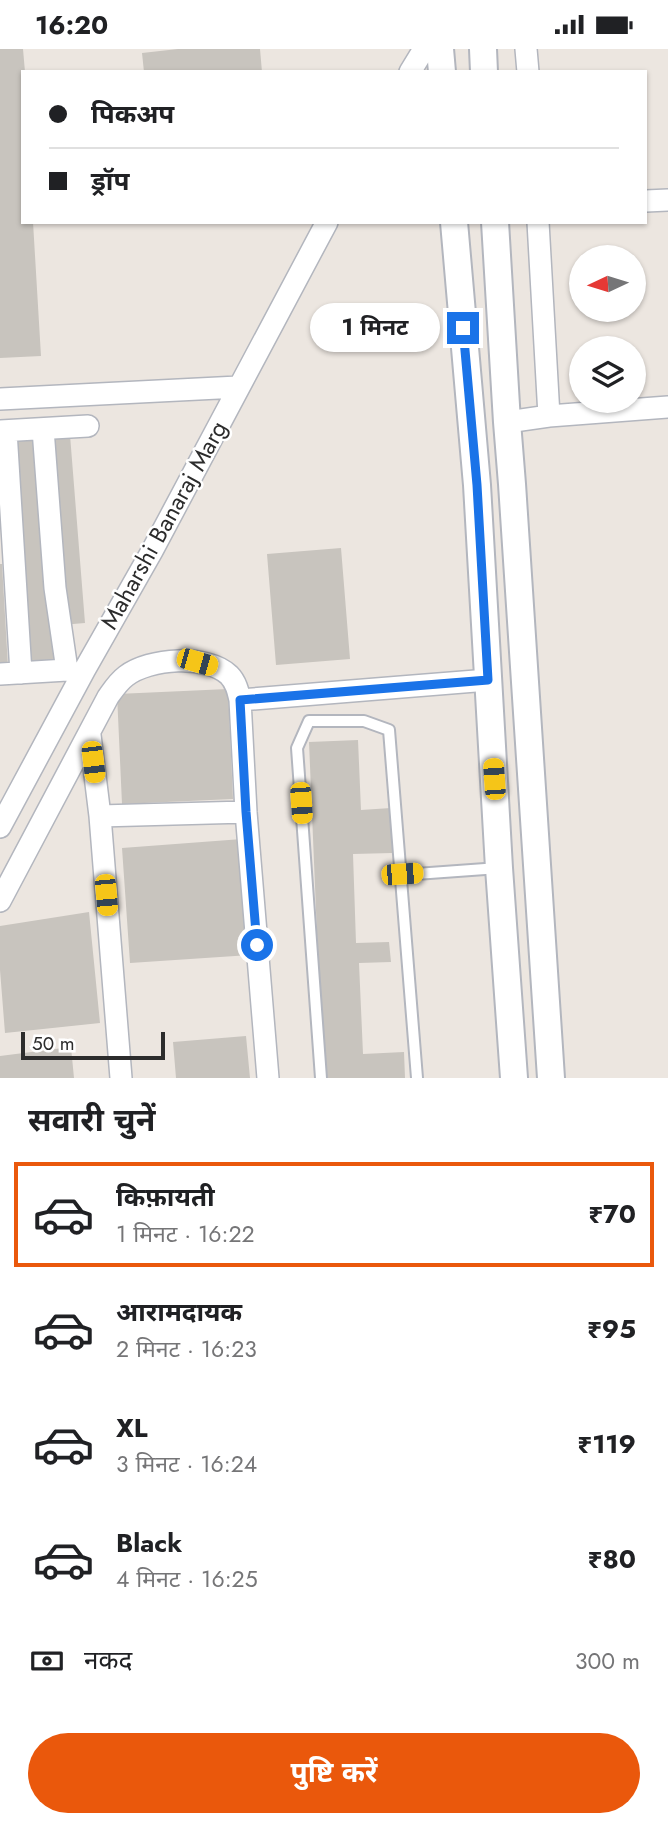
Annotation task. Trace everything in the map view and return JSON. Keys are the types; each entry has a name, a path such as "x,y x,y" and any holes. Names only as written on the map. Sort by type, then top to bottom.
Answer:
{"street":[{"path":"411,70 424,49"},
{"path":"440,49 442,70"},
{"path":"482,49 484,70"},
{"path":"526,49 528,70"},
{"path":"647,201 668,200"},
{"name":"Maharshi Banaraj Marg","path":"0,827 152,551 326,224"},
{"path":"454,224 477,485 514,1078"},
{"path":"495,224 551,1078"},
{"path":"538,224 549,416"},
{"path":"0,399 238,387"},
{"path":"507,422 668,407"},
{"path":"43,429 55,588 67,670 11,674 3,431 88,426"},
{"path":"0,901 108,697 118,684 126,676 154,663 197,662 220,668 236,683 240,700 246,812 268,1078"},
{"path":"240,700 488,680"},
{"path":"90,735 100,816 121,1078"},
{"path":"100,816 246,812"}],"lane":[{"path":"321,1078 297,748 309,720 364,721 389,730 417,1078"},
{"path":"402,874 499,868"}],"building":[{"path":"0,49 23,49 21,224 33,224 41,356 0,358"},
{"path":"178,49 260,49 262,70 144,70 142,53"},
{"path":"70,435 85,623 61,625 47,437"},
{"path":"40,436 57,662 30,664 13,438"},
{"path":"341,548 350,659 276,665 267,554"},
{"path":"2,564 8,667 0,667"},
{"path":"228,689 233,799 122,804 117,694"},
{"path":"358,740 361,810 391,808 392,853 353,854 356,943 389,942 391,962 359,963 363,1054 404,1052 405,1078 323,1078 309,742"},
{"path":"242,839 250,955 130,963 122,848"},
{"path":"89,912 100,1023 5,1033 0,926"},
{"path":"246,1036 250,1078 176,1078 173,1042"},
{"path":"71,1047 74,1078 0,1078 0,1056"}],"route":[{"path":"257,945 240,700 488,680 477,485 463,328"}]}
